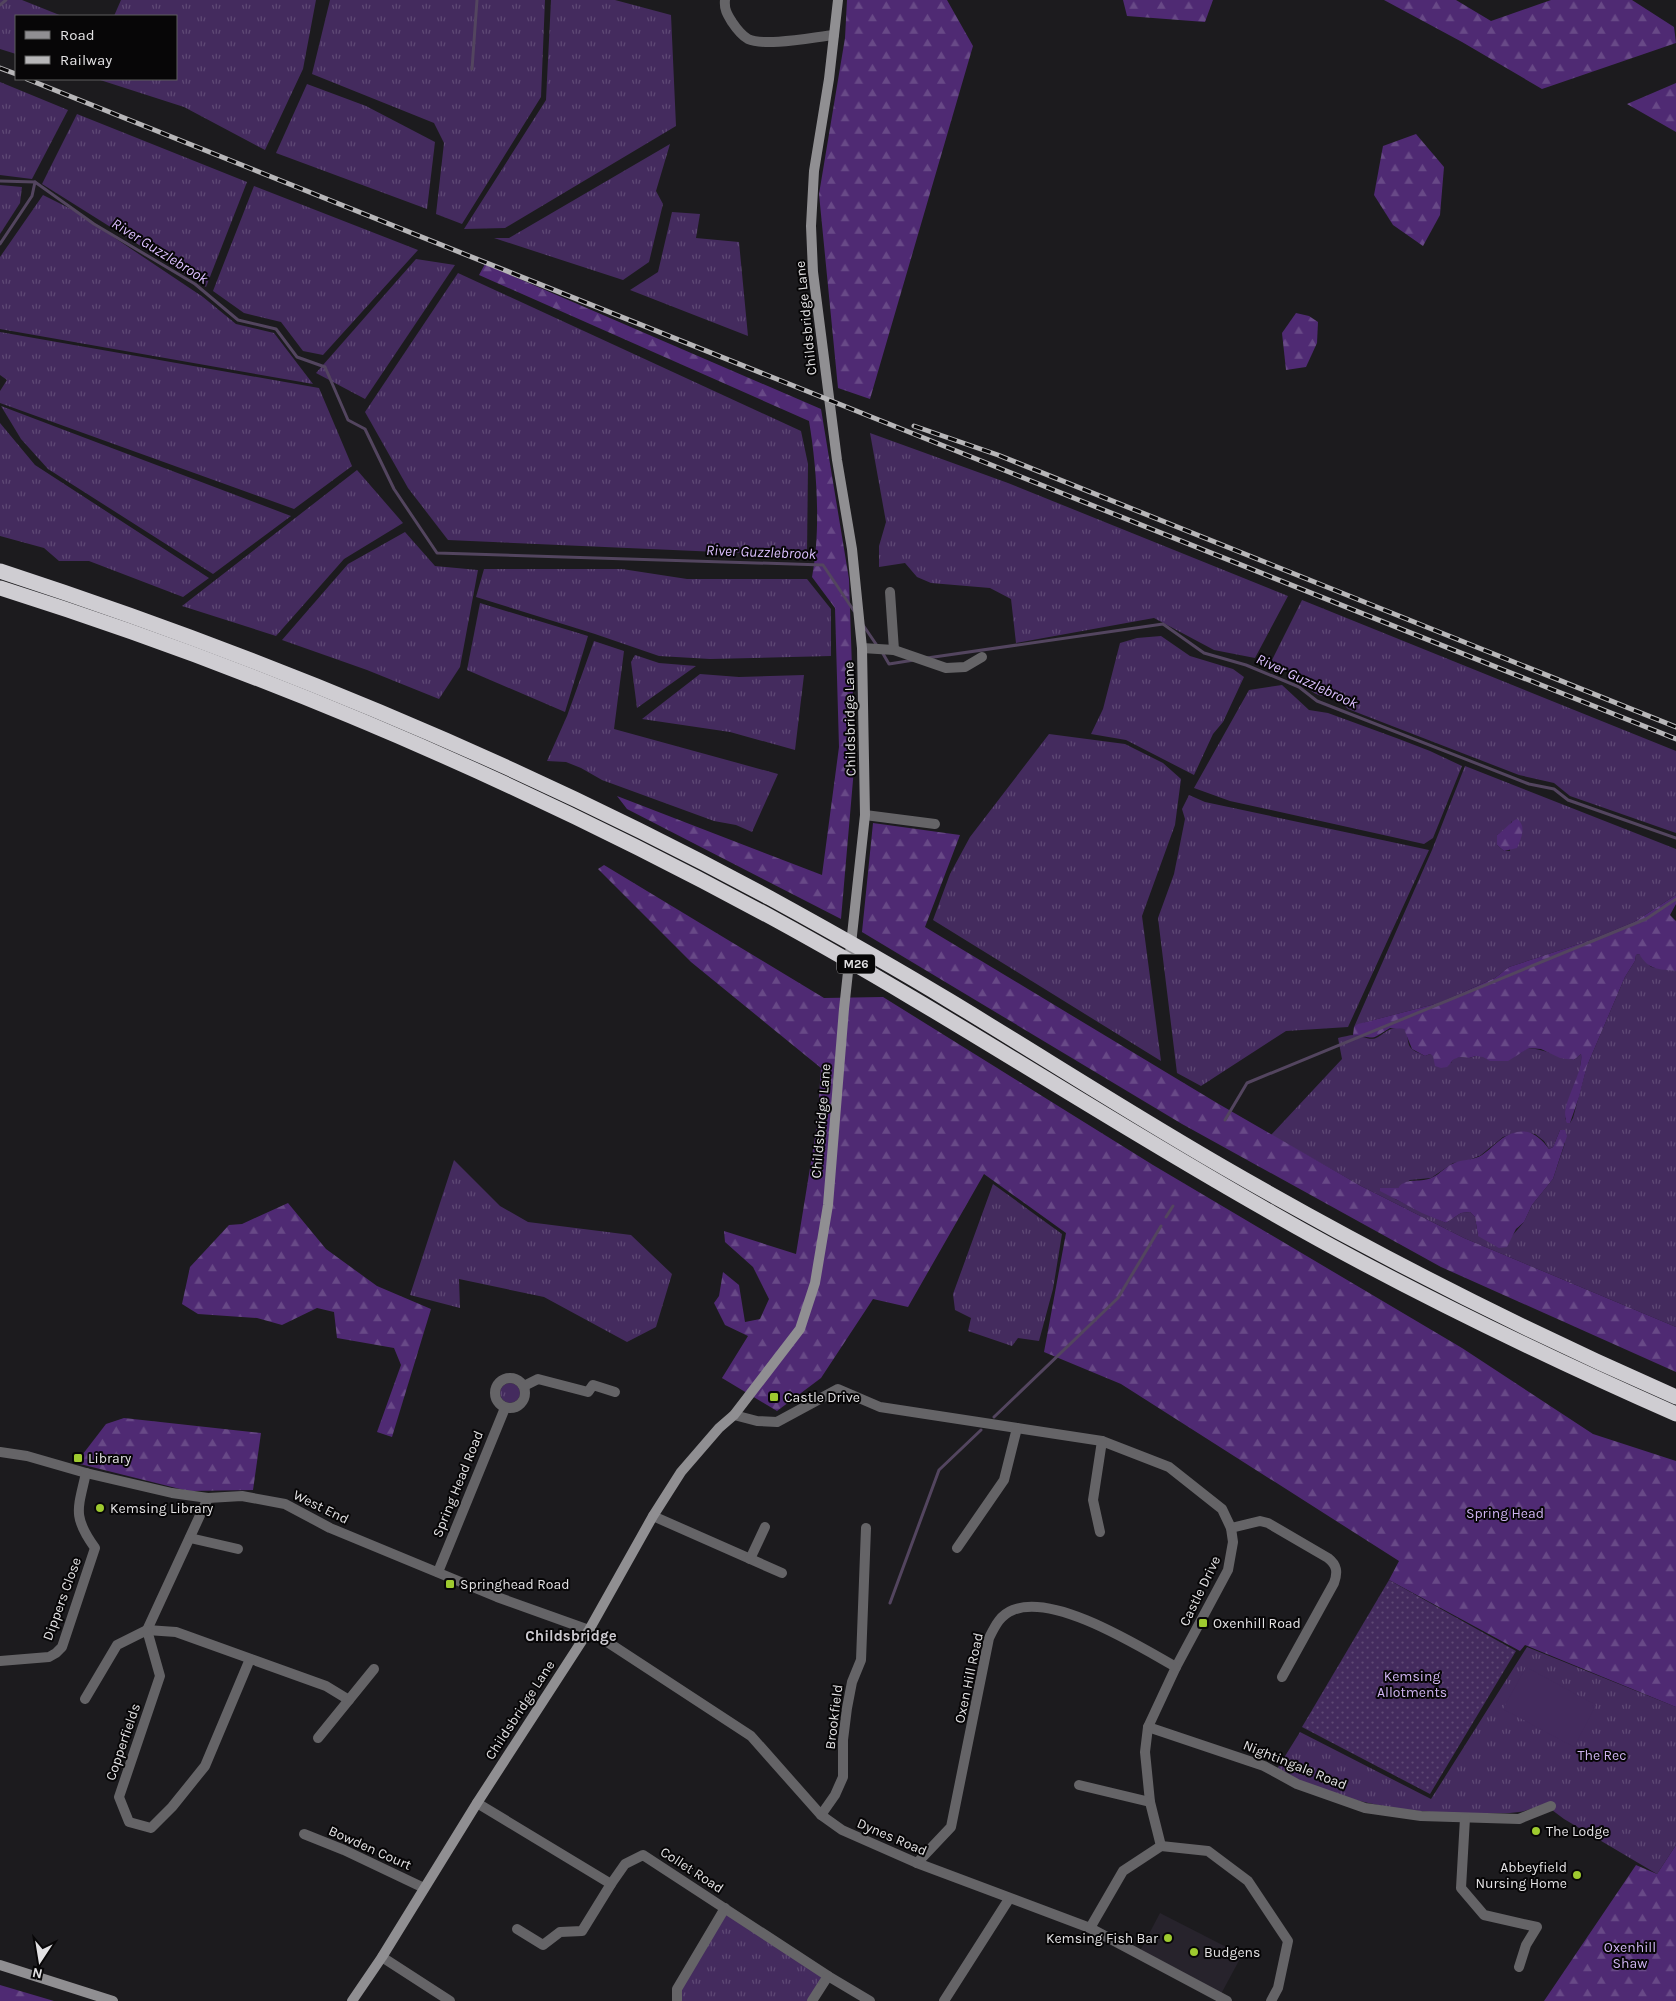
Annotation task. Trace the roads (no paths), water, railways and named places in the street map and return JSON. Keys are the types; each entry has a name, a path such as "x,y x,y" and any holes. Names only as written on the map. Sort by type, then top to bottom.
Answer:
{"highway":[{"name":"M26","path":"0,571 178,632 308,682 465,748 600,810 723,873 896,969 1218,1164 1328,1227 1521,1326 1676,1397"},
{"name":"M26","path":"0,588 146,637 329,707 449,758 616,836 724,892 896,987 1167,1153 1326,1244 1498,1332 1676,1414"}],"street":[{"path":"725,0 724,8 732,22 748,38 763,42 834,35"},
{"name":"Childsbridge Lane","path":"352,2001 382,1957 477,1802 588,1630 653,1516 681,1472 719,1428 734,1414 800,1329 815,1283 828,1205 844,1009 865,815 862,648 852,549 827,384 813,272 811,226 814,171 829,79 838,0"},
{"path":"890,592 894,650"},
{"path":"862,648 894,650 946,668 965,667 982,657"},
{"path":"865,815 935,824"},
{"path":"506,1378 516,1379 524,1386 525,1396 520,1405 512,1409 505,1408 495,1399 494,1394 498,1384 506,1378"},
{"path":"524,1386 538,1379 588,1392 594,1385 615,1392"},
{"name":"Castle Drive","path":"734,1414 757,1421 777,1422 838,1389 880,1407 1102,1441 1174,1470 1222,1509 1231,1528 1232,1553 1228,1570 1176,1667 1148,1727 1145,1752 1150,1802 1161,1846"},
{"name":"Spring Head Road","path":"438,1572 505,1408"},
{"path":"956,1548 1004,1480 1017,1428"},
{"path":"1100,1532 1093,1500 1102,1441"},
{"name":"West End","path":"0,1452 27,1456 86,1473 172,1492 208,1498 242,1496 285,1504 330,1528 498,1597 588,1630"},
{"name":"Dippers Close","path":"0,1661 49,1657 62,1647 95,1548 82,1530 78,1511 86,1473"},
{"path":"147,1630 208,1498"},
{"path":"653,1516 782,1573"},
{"path":"1231,1528 1260,1521 1268,1523 1328,1558 1335,1564 1337,1569 1334,1584 1282,1677"},
{"path":"750,1559 765,1528"},
{"name":"Brookfield","path":"821,1814 835,1795 843,1777 843,1748 847,1708 852,1682 861,1660 866,1528"},
{"path":"190,1538 238,1550"},
{"name":"Oxen Hill Road","path":"918,1863 951,1827 989,1638 998,1621 1004,1615 1012,1610 1030,1606 1054,1610 1111,1631 1176,1667"},
{"path":"85,1699 117,1645 147,1630 176,1632 326,1686 349,1700"},
{"name":"Copperfields","path":"147,1630 160,1676 119,1797 129,1822 151,1828 172,1807 205,1766 250,1659"},
{"name":"Dynes Road","path":"588,1630 751,1736 821,1814 842,1830 1009,1899 1090,1928 1227,2001"},
{"path":"318,1738 374,1669"},
{"name":"Nightingale Road","path":"1148,1727 1264,1766 1297,1784 1364,1808 1421,1816 1519,1819 1551,1806"},
{"path":"1080,1785 1150,1802"},
{"path":"477,1802 611,1884 582,1930 560,1932 543,1945 517,1929"},
{"path":"1465,1818 1461,1888 1484,1915 1537,1927 1526,1945 1519,1967"},
{"name":"Bowden Court","path":"304,1834 344,1850 424,1888"},
{"path":"1090,1928 1122,1871 1161,1846 1208,1851 1248,1881 1288,1941 1278,1988 1272,2001"},
{"name":"Collet Road","path":"611,1884 624,1864 643,1855 828,1976 870,2001"},
{"path":"944,2001 1009,1899"},
{"path":"677,2001 677,1989 725,1908"},
{"path":"382,1957 450,2001"},
{"path":"0,1965 113,2001"},
{"path":"812,2001 828,1976"}],"waterway":[{"path":"0,5 6,0"},
{"path":"472,69 477,0"},
{"name":"River Guzzlebrook","path":"0,181 35,182 94,224 195,284 238,320 276,329 297,357 325,367 348,420 365,429 394,489 437,553 823,565 854,611"},
{"path":"0,244 32,196 35,182"},
{"name":"River Guzzlebrook","path":"927,658 1163,624 1204,653 1246,665 1299,687 1317,701 1529,784 1554,789 1568,800 1676,838"},
{"name":"River Guzzlebrook","path":"863,625 878,647"},
{"name":"River Guzzlebrook","path":"882,652 889,664 914,660"},
{"path":"1225,1120 1247,1083 1646,919 1676,899"},
{"path":"1166,1217 1173,1206"},
{"path":"994,1417 1118,1298 1161,1226"},
{"path":"890,1603 939,1470 981,1430"}],"railway":[{"path":"0,68 15,74"},
{"path":"29,80 1676,739"},
{"path":"914,426 998,455 1676,727"}],"place":[{"name":"Castle Drive","path":"774,1397"},
{"name":"Library","path":"78,1458"},
{"name":"Kemsing Library","path":"100,1508"},
{"name":"Springhead Road","path":"450,1584"},
{"name":"Oxenhill Road","path":"1203,1623"},
{"name":"The Lodge","path":"1536,1831"},
{"name":"Abbeyfield Nursing Home","path":"1577,1875"},
{"name":"Kemsing Fish Bar","path":"1168,1938"},
{"name":"Budgens","path":"1194,1952"}],"district":[{"name":"Childsbridge","path":"571,1636"}],"park label":[{"name":"Spring Head","path":"1505,1513"},
{"name":"Kemsing Allotments","path":"1412,1684"},
{"name":"The Rec","path":"1602,1755"},
{"name":"Oxenhill Shaw","path":"1630,1955"}]}
